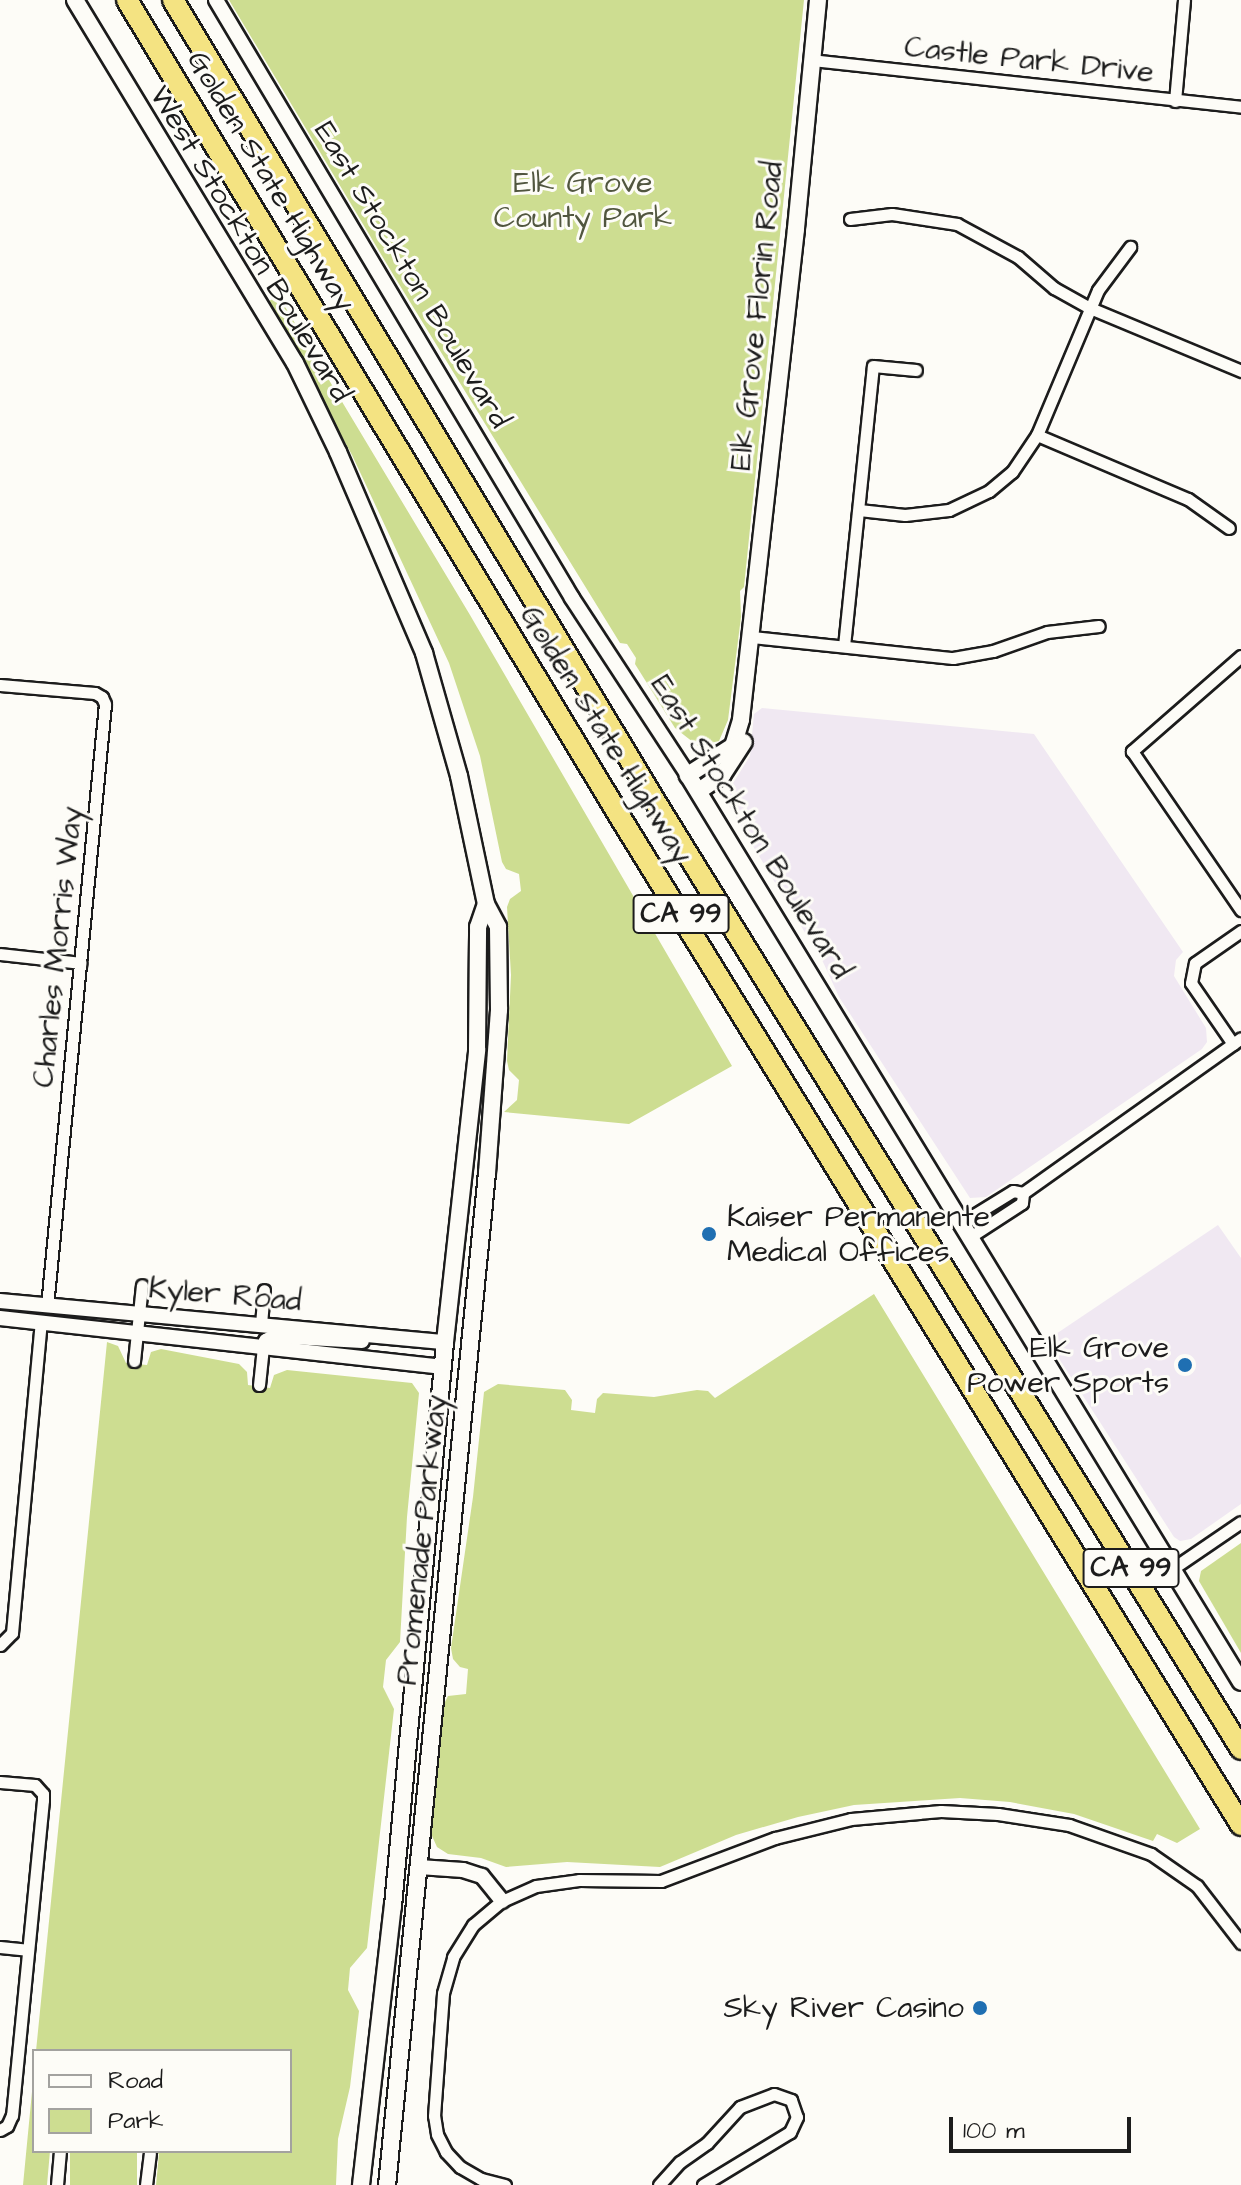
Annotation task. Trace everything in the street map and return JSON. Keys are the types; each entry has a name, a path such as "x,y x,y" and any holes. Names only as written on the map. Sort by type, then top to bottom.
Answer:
{"highway":[{"name":"Golden State Highway","path":"127,0 612,804 1241,1825"},
{"name":"Golden State Highway","path":"173,0 653,798 1241,1749"}],"main road":[{"name":"West Stockton Boulevard","path":"75,0 295,363 338,452 424,653"},
{"name":"Elk Grove Florin Road","path":"688,775 733,746 741,720 818,0"},
{"name":"Elk Grove Florin Road","path":"699,791 733,763 746,738 753,676 752,637"},
{"name":"Promenade Parkway","path":"387,2185 419,1867 421,1810 487,1173 495,1084 499,957 498,927 486,904 459,776 424,653"},
{"name":"East Stockton Boulevard","path":"688,775 1241,1682"},
{"name":"Promenade Parkway","path":"361,2185 473,1089 480,1000 478,927 486,904"},
{"path":"480,1000 487,1008 488,1079 495,1084"},
{"path":"473,1089 483,1102 480,1166 487,1173"},
{"path":"425,1552 437,1577 429,1662 435,1678"},
{"path":"414,1680 423,1685 425,1693 417,1782 421,1810"}],"street":[{"name":"East Stockton Boulevard","path":"216,0 572,598 688,775"},
{"path":"1175,101 1184,0"},
{"name":"Castle Park Drive","path":"811,60 1241,107"},
{"path":"850,219 892,214 957,224 1018,257 1054,288 1090,308 1241,371"},
{"path":"859,510 920,515 963,505 989,491 1012,472 1037,435 1098,290 1130,247"},
{"path":"844,646 873,366 916,370"},
{"path":"1037,435 1188,499 1229,528"},
{"path":"752,637 967,657 1047,632 1099,626"},
{"path":"1241,656 1132,751 1241,910"},
{"name":"Charles Morris Way","path":"0,685 95,693 102,697 105,704 44,1305"},
{"path":"965,1230 1013,1191 1023,1193 1237,1041 1191,983 1195,963 1241,931"},
{"path":"0,954 81,963"},
{"path":"134,1361 142,1285"},
{"path":"261,1324 264,1290"},
{"name":"Kyler Road","path":"0,1301 445,1342"},
{"path":"0,1309 44,1305"},
{"name":"Kyler Road","path":"0,1318 443,1367"},
{"path":"0,1645 12,1633 41,1323"},
{"path":"259,1385 263,1349 266,1341 275,1336 347,1342 382,1336"},
{"path":"1172,1569 1241,1522"},
{"path":"0,1782 35,1785 43,1794 12,2115 7,2126 0,2130"},
{"path":"505,2185 470,2174 453,2160 437,2134 434,2116 448,1969 473,1925 502,1901 524,1890 562,1881 661,1881 775,1838 830,1822 906,1813 970,1812 1069,1825 1151,1854 1197,1886 1241,1943"},
{"path":"419,1867 463,1870 482,1876 502,1901"},
{"path":"0,1947 27,1950"},
{"path":"659,2185 680,2162 707,2143 740,2107 774,2094 791,2100 797,2117 790,2132 703,2185"},
{"path":"57,2185 60,2153"},
{"path":"146,2185 149,2157"}],"shaded area":[{"path":"762,708 1034,734 1183,952 1176,960 1174,976 1206,1028 1207,1042 1202,1049 986,1197 970,1198 839,997 812,938 807,936 729,806 730,788 750,756 754,714"},
{"path":"1218,1225 1241,1258 1241,1504 1191,1539 1180,1541 1174,1537 1047,1340"}],"green space":[{"name":"Elk Grove County Park","path":"229,0 804,0 744,587 740,591 741,617 728,720 719,741 698,746 675,728 635,664 636,658 627,644 620,643 394,276"},
{"path":"278,295 470,615 732,1066 629,1124 504,1112 517,1100 519,1080 509,1070 507,1061 511,975 507,907 510,899 521,891 519,874 506,869 502,862 480,756 449,663 352,455 268,302"},
{"path":"874,1294 1200,1829 1177,1843 1157,1834 1153,1841 1074,1814 1010,1802 960,1798 854,1805 798,1817 736,1835 660,1867 567,1862 506,1867 481,1858 448,1854 437,1847 428,1827 444,1704 448,1696 466,1694 468,1669 460,1667 453,1659 451,1648 473,1497 484,1392 498,1384 565,1390 572,1400 571,1410 595,1413 597,1399 603,1393 654,1397 697,1390 708,1391 715,1398"},
{"path":"107,1342 118,1346 126,1363 147,1365 151,1352 161,1349 239,1364 247,1372 248,1385 270,1388 274,1375 287,1370 412,1383 419,1393 407,1517 400,1642 386,1660 383,1687 394,1709 367,1948 350,1968 348,1990 359,2011 350,2087 338,2139 336,2185 156,2185 159,2154 154,2153 292,2153 292,2049 36,2049"},
{"path":"1241,1543 1241,1653 1199,1581 1201,1571"},
{"path":"32,2092 32,2153 50,2153 47,2185 23,2185"},
{"path":"70,2153 137,2153 137,2185 70,2185"}],"place":[{"name":"Kaiser Permanente Medical Offices","path":"709,1234"},
{"name":"Elk Grove Power Sports","path":"1185,1365"},
{"name":"Sky River Casino","path":"980,2008"}]}
